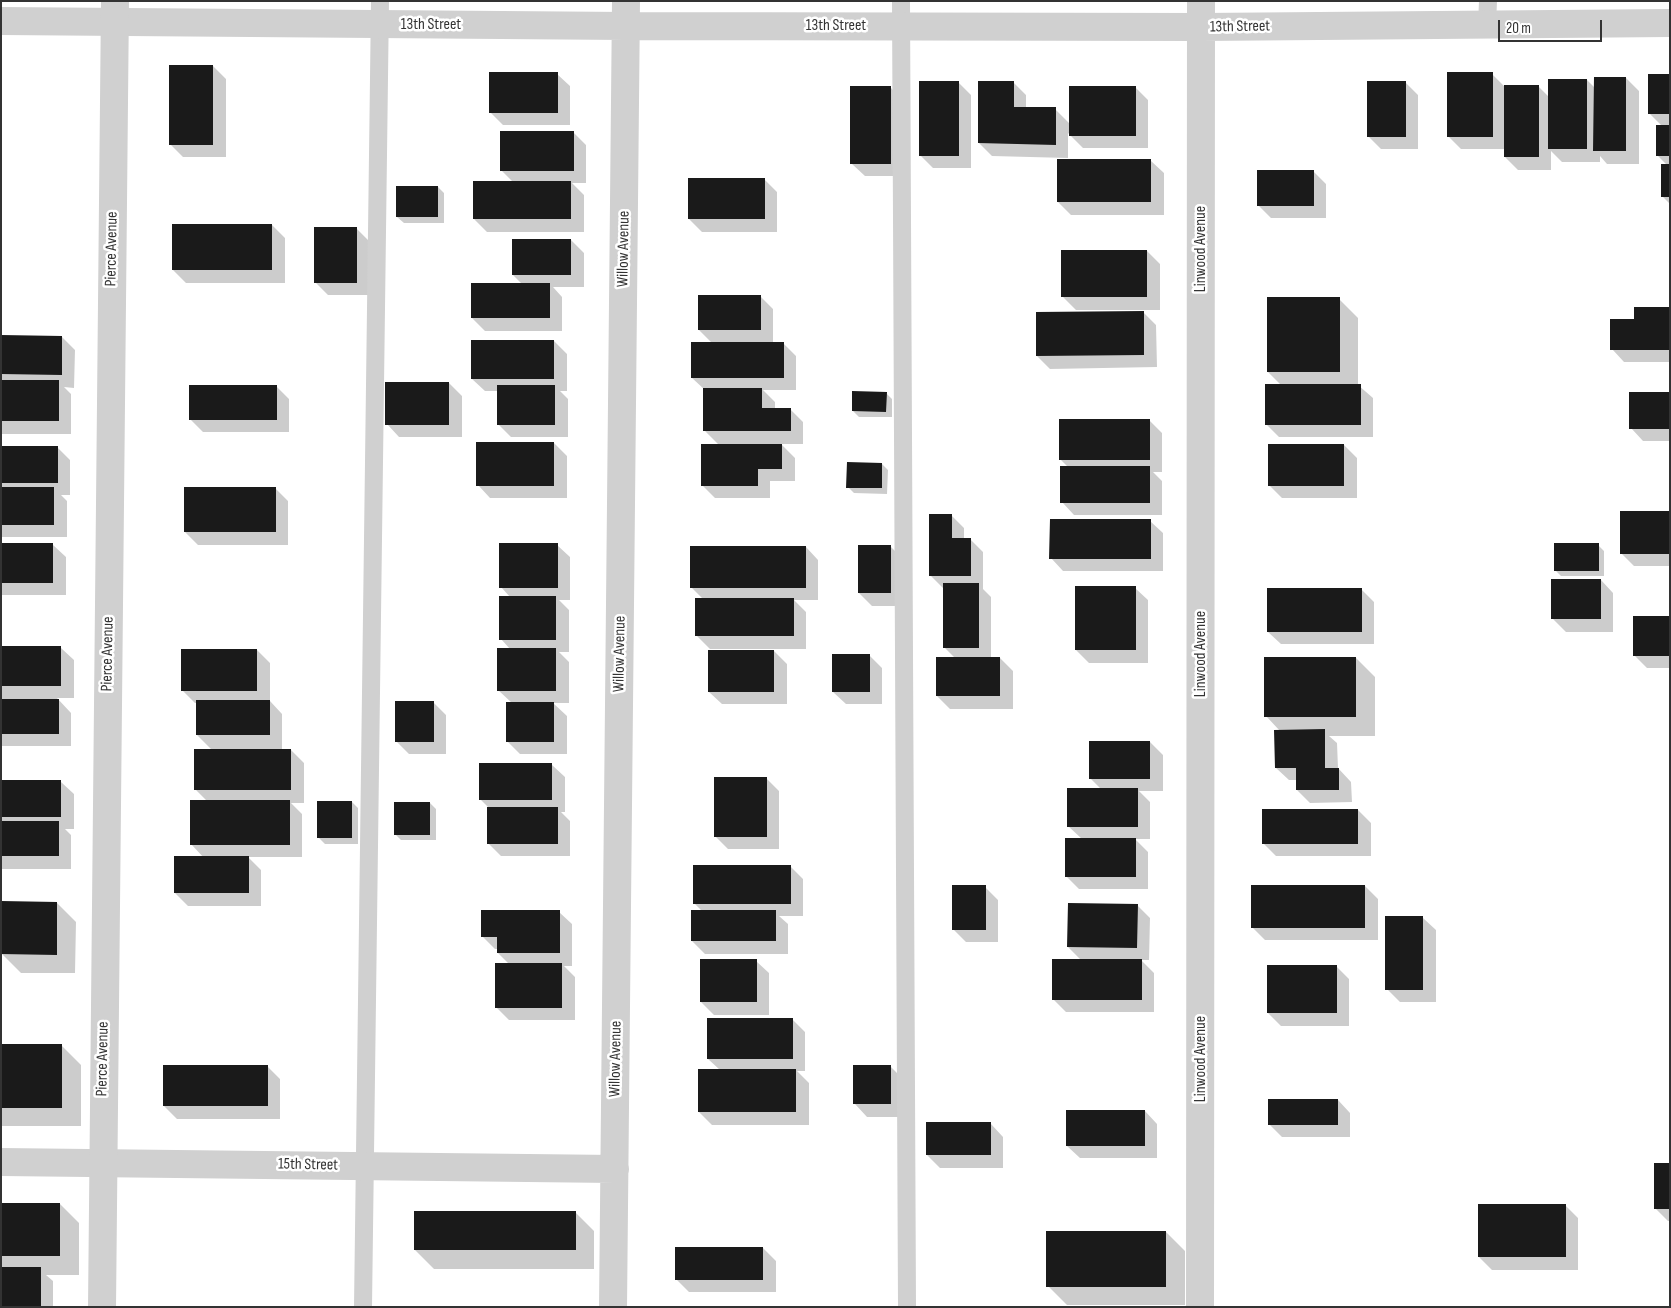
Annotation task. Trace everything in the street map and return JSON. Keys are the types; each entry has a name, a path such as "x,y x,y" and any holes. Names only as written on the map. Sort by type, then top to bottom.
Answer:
{"street":[{"name":"13th Street","path":"1,22 115,12 626,14 1487,13 1670,23"},
{"name":"Pierce Avenue","path":"102,1307 115,12"},
{"name":"Willow Avenue","path":"613,1307 626,14"},
{"name":"Linwood Avenue","path":"1200,1307 1201,14"},
{"name":"15th Street","path":"1,1162 615,1169"}],"lane":[{"path":"362,1307 380,13"},
{"path":"901,14 907,1307"}],"building":[{"path":"169,65 213,65 213,145 169,145"},
{"path":"489,72 558,72 558,113 489,113"},
{"path":"1447,72 1493,72 1493,137 1447,137"},
{"path":"1648,74 1670,74 1670,114 1648,114"},
{"path":"1594,77 1626,77 1626,151 1593,151"},
{"path":"1548,79 1587,79 1587,149 1548,149"},
{"path":"919,81 959,81 959,156 919,156"},
{"path":"978,81 1014,81 1014,107 1056,107 1056,145 978,143"},
{"path":"1367,81 1406,81 1406,137 1367,137"},
{"path":"1504,85 1539,85 1539,157 1504,157"},
{"path":"850,86 891,86 891,164 850,164"},
{"path":"1069,86 1136,86 1136,136 1069,136"},
{"path":"1656,125 1670,125 1670,156 1656,156"},
{"path":"500,131 574,131 574,171 500,171"},
{"path":"1057,159 1151,159 1151,202 1057,202"},
{"path":"1661,164 1670,164 1670,197 1661,197"},
{"path":"1257,170 1314,170 1314,206 1257,206"},
{"path":"688,178 765,178 765,219 688,219"},
{"path":"473,181 571,181 571,219 473,219"},
{"path":"396,186 438,186 438,217 396,217"},
{"path":"172,224 272,224 272,270 172,270"},
{"path":"314,227 357,227 357,283 314,283"},
{"path":"512,239 571,239 571,275 512,275"},
{"path":"1061,250 1147,250 1147,297 1061,297"},
{"path":"471,283 550,283 550,318 471,318"},
{"path":"698,295 761,295 761,330 698,330"},
{"path":"1267,297 1340,297 1340,372 1267,372"},
{"path":"1634,307 1670,307 1670,350 1610,350 1610,319 1634,319"},
{"path":"1144,311 1144,355 1036,356 1036,312"},
{"path":"1,335 62,336 62,375 1,374"},
{"path":"471,340 554,340 554,379 471,379"},
{"path":"691,342 784,342 784,378 691,378"},
{"path":"1,380 59,380 59,421 1,421"},
{"path":"385,382 449,382 449,425 385,425"},
{"path":"1265,384 1361,384 1361,425 1265,425"},
{"path":"189,385 277,385 277,420 189,420"},
{"path":"497,385 555,385 555,425 497,425"},
{"path":"703,388 762,388 762,408 791,408 791,431 703,431"},
{"path":"852,391 887,392 886,412 852,411"},
{"path":"1629,392 1670,392 1670,429 1629,429"},
{"path":"1059,419 1150,419 1150,460 1059,460"},
{"path":"476,442 554,442 554,486 476,486"},
{"path":"701,444 782,444 782,469 758,469 758,486 701,486"},
{"path":"1268,444 1344,444 1344,486 1268,486"},
{"path":"1,446 58,446 58,483 1,483"},
{"path":"847,462 882,463 882,488 846,488"},
{"path":"1060,466 1150,466 1150,503 1060,503"},
{"path":"1,487 54,487 54,525 1,525"},
{"path":"184,487 276,487 276,532 184,532"},
{"path":"1620,511 1670,511 1670,554 1620,554"},
{"path":"929,514 952,514 952,538 971,538 971,576 929,576"},
{"path":"1050,519 1151,519 1151,559 1049,559"},
{"path":"1,543 53,543 53,583 1,583"},
{"path":"499,543 558,543 558,588 499,588"},
{"path":"1554,543 1599,543 1599,571 1554,571"},
{"path":"858,545 891,545 891,593 858,593"},
{"path":"690,546 806,546 806,588 690,588"},
{"path":"1551,579 1601,579 1601,619 1551,619"},
{"path":"943,583 979,583 979,648 943,648"},
{"path":"1075,586 1136,586 1136,650 1075,650"},
{"path":"1267,588 1362,588 1362,632 1267,632"},
{"path":"499,596 556,596 556,640 499,640"},
{"path":"695,598 794,598 794,636 695,636"},
{"path":"1633,616 1670,616 1670,656 1633,656"},
{"path":"1,646 61,646 61,686 1,686"},
{"path":"497,648 556,648 556,691 497,691"},
{"path":"181,649 257,649 257,691 181,691"},
{"path":"708,650 774,650 774,692 708,692"},
{"path":"832,654 870,654 870,692 832,692"},
{"path":"936,657 1000,657 1000,696 936,696"},
{"path":"1264,657 1356,657 1356,717 1264,717"},
{"path":"1,699 59,699 59,734 1,734"},
{"path":"196,700 270,700 270,735 196,735"},
{"path":"395,701 434,701 434,742 395,742"},
{"path":"506,702 554,702 554,742 506,742"},
{"path":"1325,729 1325,768 1339,768 1339,790 1296,790 1296,768 1275,768 1274,730"},
{"path":"1089,741 1150,741 1150,779 1089,779"},
{"path":"194,749 291,749 291,790 194,790"},
{"path":"479,763 552,763 552,800 479,800"},
{"path":"714,777 767,777 767,837 714,837"},
{"path":"1,780 61,780 61,817 1,817"},
{"path":"1067,788 1138,788 1138,827 1067,827"},
{"path":"190,800 290,800 290,845 190,845"},
{"path":"317,801 352,801 352,838 317,838"},
{"path":"394,802 430,802 430,835 394,835"},
{"path":"487,807 558,807 558,844 487,844"},
{"path":"1262,809 1358,809 1358,844 1262,844"},
{"path":"1,821 59,821 59,856 1,856"},
{"path":"1065,838 1136,838 1136,877 1065,877"},
{"path":"174,856 249,856 249,893 174,893"},
{"path":"693,865 791,865 791,904 693,904"},
{"path":"952,885 986,885 986,930 952,930"},
{"path":"1251,885 1365,885 1365,928 1251,928"},
{"path":"1,901 57,902 57,955 1,954"},
{"path":"1068,903 1138,904 1137,948 1067,947"},
{"path":"481,910 560,910 560,953 497,953 497,937 481,937"},
{"path":"691,910 776,910 776,941 691,941"},
{"path":"1385,916 1423,916 1423,990 1385,990"},
{"path":"700,959 757,959 757,1002 700,1002"},
{"path":"1052,959 1142,959 1142,1000 1052,1000"},
{"path":"495,963 562,963 562,1008 495,1008"},
{"path":"1267,965 1337,965 1337,1013 1267,1013"},
{"path":"707,1018 793,1018 793,1059 707,1059"},
{"path":"1,1044 62,1044 62,1108 1,1108"},
{"path":"163,1065 268,1065 268,1106 163,1106"},
{"path":"853,1065 891,1065 891,1104 853,1104"},
{"path":"698,1069 796,1069 796,1112 698,1112"},
{"path":"1268,1099 1338,1099 1338,1125 1268,1125"},
{"path":"1066,1110 1145,1110 1145,1146 1066,1146"},
{"path":"926,1122 991,1122 991,1155 926,1155"},
{"path":"1654,1163 1670,1163 1670,1209 1654,1209"},
{"path":"1,1203 60,1203 60,1256 1,1256"},
{"path":"1478,1204 1566,1204 1566,1257 1478,1257"},
{"path":"414,1211 576,1211 576,1250 414,1250"},
{"path":"1046,1231 1166,1231 1166,1287 1046,1287"},
{"path":"675,1247 763,1247 763,1280 675,1280"},
{"path":"1,1267 41,1267 41,1307 1,1307"}]}
